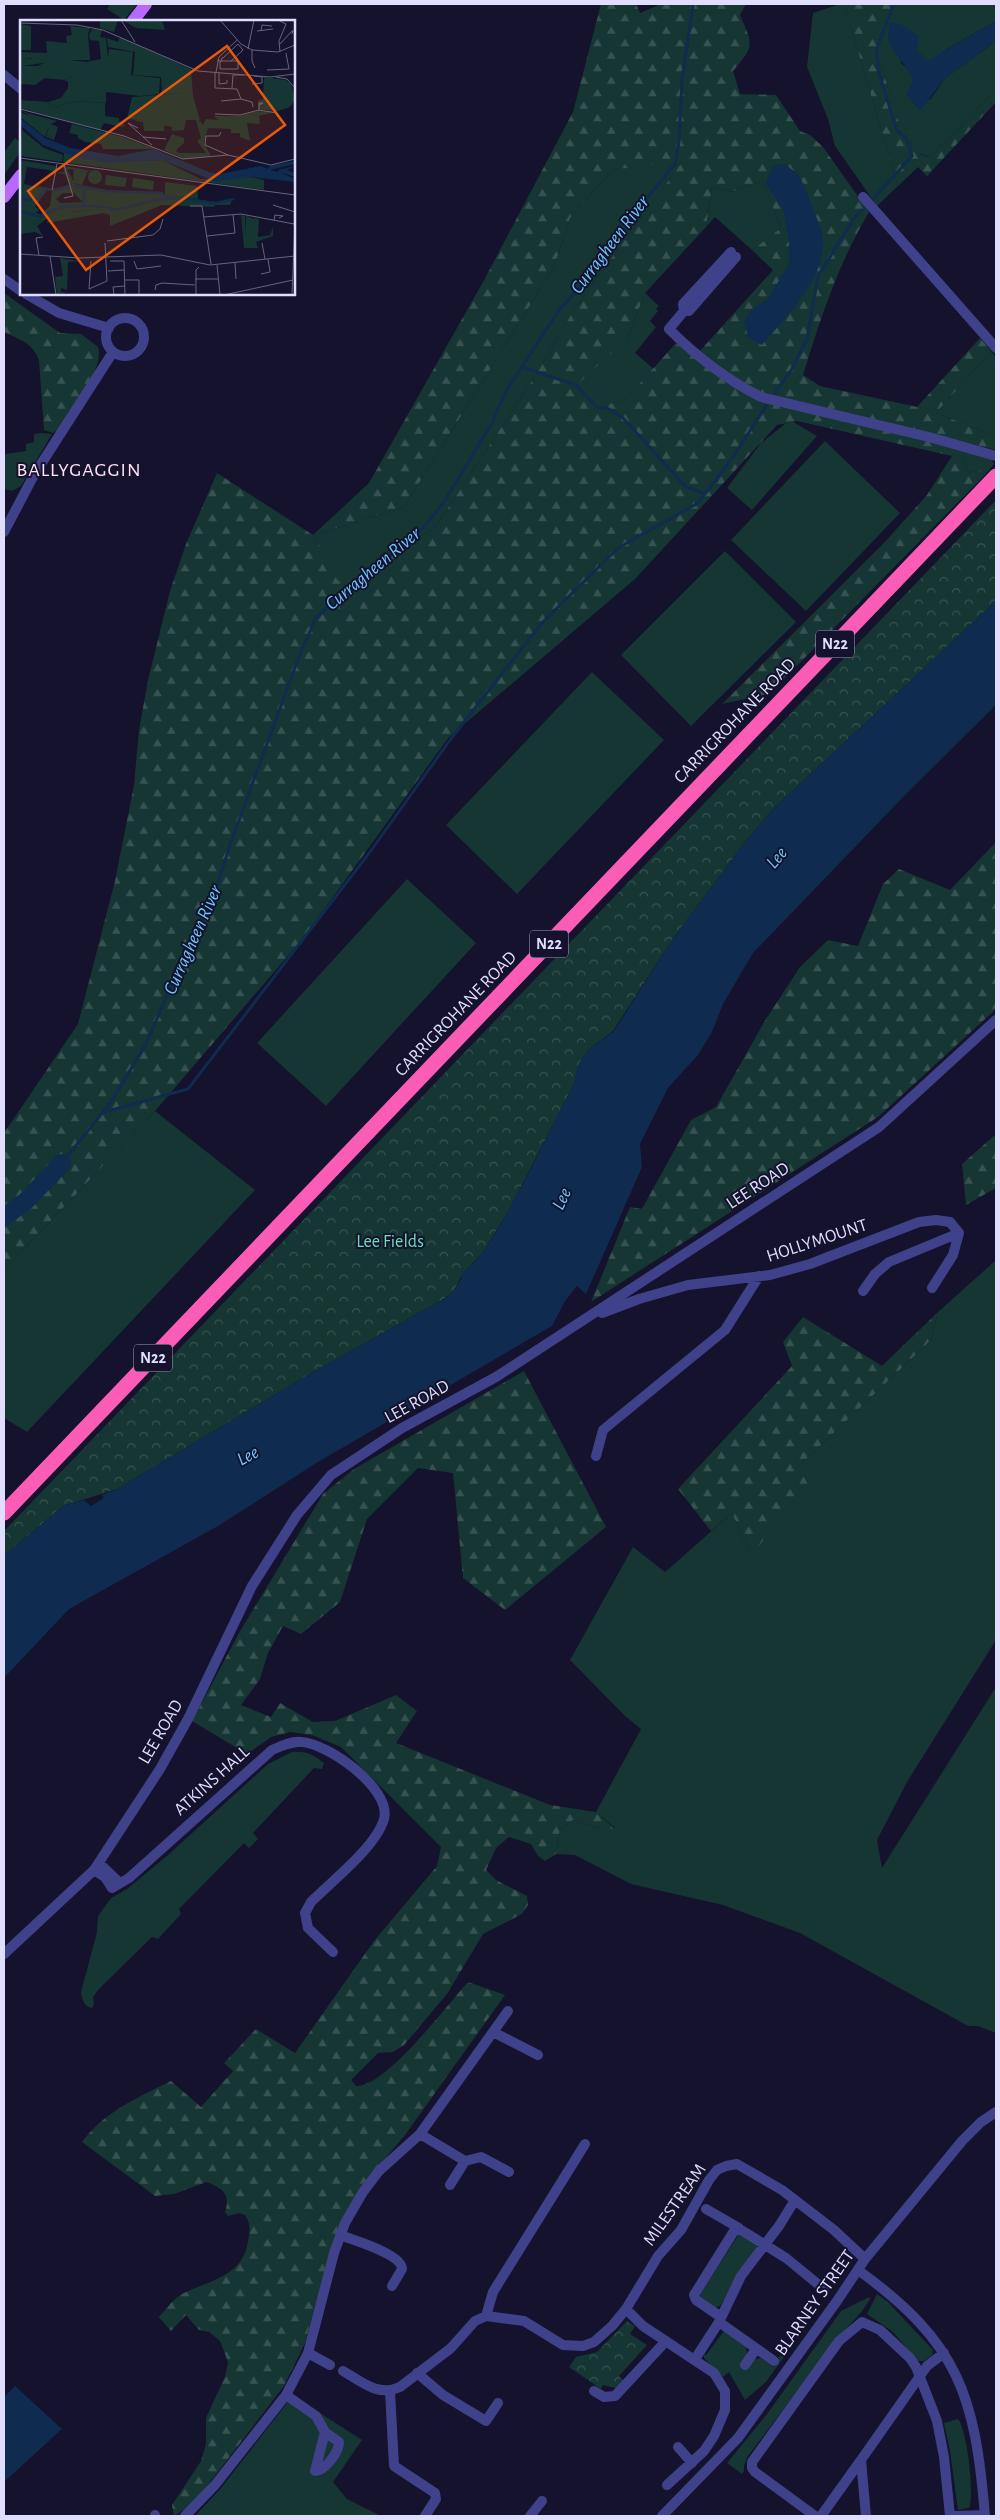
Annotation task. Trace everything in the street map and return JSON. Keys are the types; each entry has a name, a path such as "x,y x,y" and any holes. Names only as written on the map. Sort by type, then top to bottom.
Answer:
{"highway":[{"name":"CARRIGROHANE ROAD","path":"4,1513 996,476"}],"main road":[{"path":"134,20 146,4"},
{"path":"4,197 20,175"}],"street":[{"path":"4,75 20,89"},
{"path":"863,197 996,348"},
{"path":"733,254 689,310 684,311 669,329 686,346 740,386 761,397 929,437 996,456"},
{"path":"4,279 20,290"},
{"path":"4,287 20,291"},
{"path":"28,295 59,313 109,328"},
{"path":"125,318 136,322 143,332 143,344 136,353 124,356 113,352 106,338 109,328 118,320 125,318"},
{"path":"4,532 34,475 113,352"},
{"name":"LEE ROAD","path":"4,1954 97,1866 160,1769 188,1719 252,1586 297,1515 331,1476 374,1445 496,1378 879,1127 996,1020"},
{"name":"HOLLYMOUNT","path":"592,1315 688,1285 759,1276 810,1264 919,1222 936,1220 950,1222 959,1233"},
{"path":"932,1288 952,1256 959,1233"},
{"path":"863,1291 875,1274 889,1262 959,1233"},
{"path":"596,1456 603,1430 725,1330 759,1276"},
{"name":"ATKINS HALL","path":"97,1866 116,1885 129,1878 272,1750 288,1743 314,1744 339,1759 372,1786 382,1798 385,1811 382,1824 376,1835 311,1902 305,1913 308,1928 333,1952"},
{"path":"186,2516 215,2485 286,2395 308,2352 340,2235 351,2210 373,2177 420,2134 508,2011"},
{"path":"493,2032 538,2055"},
{"name":"BLARNEY STREET","path":"662,2516 715,2464 750,2423 865,2259 962,2141 981,2122 996,2112"},
{"path":"420,2134 465,2161"},
{"path":"343,2371 373,2388 390,2391 451,2348 475,2321 486,2316 493,2292 585,2144"},
{"path":"450,2185 465,2161 481,2157 509,2172"},
{"name":"MILESTREAM","path":"486,2316 524,2321 563,2345 573,2347 583,2346 599,2338 626,2309 658,2256 681,2230 709,2180 717,2170 737,2164 760,2176 795,2200 834,2230 865,2259"},
{"path":"695,2359 720,2320 740,2276 779,2226 795,2200"},
{"path":"706,2209 765,2243 824,2289"},
{"path":"740,2228 734,2231 694,2295 696,2300 774,2362"},
{"path":"340,2235 378,2248 400,2262 402,2269 392,2286"},
{"path":"858,2270 889,2293 918,2320 944,2353 960,2380 972,2417 980,2455 985,2516 954,2516"},
{"path":"626,2309 643,2326 695,2359 718,2377 723,2386 726,2400 725,2410 718,2430 704,2451 667,2485"},
{"path":"815,2516 755,2472 752,2468 752,2462 839,2341 858,2324 868,2323 880,2330 910,2358 919,2377 937,2421 944,2457 950,2516"},
{"path":"594,2391 604,2397 615,2396 666,2341"},
{"path":"745,2365 756,2349"},
{"path":"308,2352 330,2365"},
{"path":"820,2516 927,2366 944,2353"},
{"path":"417,2373 443,2395 486,2421 498,2403"},
{"path":"390,2391 394,2466 435,2493 436,2499 425,2516"},
{"path":"286,2395 316,2416 325,2432"},
{"path":"678,2447 692,2463"},
{"path":"861,2460 866,2516"},
{"path":"530,2516 542,2501"}],"green space":[{"path":"110,4 137,4 124,20 107,9"},
{"path":"601,4 636,4 640,13 661,4 746,4 740,15 750,44 745,56 733,71 740,94 776,95 800,131 810,135 823,147 869,212 848,252 831,291 803,375 820,386 917,407 980,338 991,351 936,413 996,436 996,450 763,393 741,382 699,352 773,270 752,250 781,228 763,181 731,192 712,186 706,227 645,293 628,337 577,385 597,406 624,401 676,343 742,390 966,449 962,457 969,473 980,470 984,476 769,694 722,704 884,543 927,495 952,456 797,421 777,425 635,579 449,737 304,937 155,1111 4,1270 4,1133 78,1024 115,881 134,785 139,730 148,680 170,591 186,544 217,473 313,535 369,483 483,282 573,112","holes":["683,161 575,308 537,373 434,529 338,581 314,535 404,507 554,267 570,218 612,170"]},
{"path":"844,4 898,186 877,206 835,146 828,119 807,67 813,13"},
{"path":"844,4 894,4 876,50 902,132 911,126 910,138 912,147 919,154 930,157 996,90 996,102 927,176 918,167 898,186"},
{"path":"894,4 996,4 996,21 950,47 929,62 916,51 900,62 910,71 914,81 930,100 945,78 996,41 996,90 930,157 914,152 909,137 910,127 902,133 876,50"},
{"path":"15,138 20,142 20,152 4,175 4,152"},
{"path":"684,160 575,308 537,373 434,529 338,582 314,535 404,507 554,267 570,218 612,170"},
{"path":"763,181 781,228 752,250 715,217 706,227 712,186 731,192"},
{"path":"4,293 60,333 81,334 98,347 97,367 92,378 71,412 58,430 53,433 44,430 39,360 33,349 25,342 4,332"},
{"path":"645,293 659,306 656,309 658,311 650,321 656,327 635,353 654,369 624,401 597,407 576,385 628,337"},
{"path":"991,351 996,357 996,436 936,413"},
{"path":"790,420 817,436 752,510 727,488 761,443"},
{"path":"34,434 52,434 21,486 12,491 4,489 4,454 26,451 26,444 34,442"},
{"path":"825,441 900,513 806,611 731,540"},
{"path":"966,449 991,458 994,464 984,476 980,470 969,473 962,457"},
{"name":"Lee Fields","path":"996,500 996,601 773,809 748,838 672,940 613,1031 588,1050 578,1066 574,1084 509,1210 483,1252 462,1275 454,1291 442,1300 308,1375 117,1489 63,1506 4,1556 4,1531"},
{"path":"725,551 796,622 691,726 621,655"},
{"path":"592,672 664,740 517,894 446,825"},
{"path":"996,842 996,1009 878,1117 591,1302 630,1207 642,1209 691,1120 716,1107 766,1019 800,967 828,940 858,946 883,884 899,869 950,890"},
{"path":"407,879 476,943 326,1106 257,1043"},
{"path":"155,1111 255,1190 27,1432 4,1418 4,1270"},
{"path":"996,1134 996,1188 966,1205 962,1164"},
{"path":"996,1260 996,1640 907,1782 877,1840 882,1868 996,1687 996,2033 978,2026 968,2026 800,1933 723,1905 631,1884 575,1855 556,1854 560,1830 573,1820 599,1828 615,1828 596,1812 641,1729 625,1716 570,1660 633,1547 665,1572 732,1513 751,1555 798,1467 931,1340 938,1312"},
{"path":"938,1312 931,1340 798,1467 809,1486 751,1555 732,1513 711,1531 678,1489 792,1366 783,1342 803,1317 882,1366"},
{"path":"524,1371 606,1527 505,1610 463,1578 453,1473 418,1468 367,1519 340,1602 301,1634 283,1626 268,1653 260,1679 241,1705 271,1717 280,1703 313,1722 335,1721 396,1695 417,1711 396,1743 550,1805 596,1812 615,1829 599,1828 573,1820 560,1830 556,1854 545,1861 538,1856 531,1844 509,1837 496,1848 486,1870 496,1880 527,1896 528,1905 522,1914 483,1934 447,1994 404,2045 393,2052 378,2053 351,2080 356,2086 369,2083 399,2060 468,1982 505,1995 405,2135 378,2167 330,2252 305,2343 284,2386 194,2503 174,2516 172,2505 201,2461 206,2444 206,2418 225,2377 228,2362 220,2341 209,2332 199,2330 186,2315 171,2331 159,2317 181,2295 224,2275 240,2262 248,2241 249,2224 245,2215 239,2213 228,2216 225,2212 227,2206 226,2196 221,2190 207,2182 174,2194 155,2196 82,2142 101,2122 122,2106 171,2081 201,2107 233,2071 224,2063 256,2029 295,2053 374,1941 437,1866 441,1847 341,1747 312,1735 290,1732 271,1737 247,1754 192,1721 239,1633 323,1494 354,1469"},
{"path":"292,1752 313,1755 324,1763 322,1769 314,1768 253,1833 258,1839 249,1848 244,1843 179,1909 181,1914 158,1939 152,1937 98,1990 93,1997 94,2004 92,2008 87,2006 81,1992 97,1932 98,1916 111,1898 127,1889 168,1855 268,1764"},
{"path":"739,2234 757,2244 757,2247 737,2275 721,2305 715,2308 700,2297 701,2293"},
{"path":"877,2294 888,2302 933,2350 932,2355 924,2361 918,2361 893,2332 867,2314"},
{"path":"869,2297 870,2299 862,2312 831,2346 748,2456 742,2474 727,2463 767,2414 841,2311"},
{"path":"627,2321 635,2326 630,2334 647,2345 619,2376 624,2382 616,2388 603,2385 601,2389 569,2367 576,2357 597,2352"},
{"path":"724,2331 746,2347 747,2354 754,2359 761,2358 774,2367 785,2347 789,2350 766,2382 745,2400 729,2372 723,2377 704,2358 704,2354 706,2355"},
{"path":"292,2395 362,2440 333,2482 347,2499 381,2516 195,2516 221,2488"},
{"path":"958,2419 967,2449 971,2478 971,2501 969,2508 958,2510 944,2423"}],"water":[{"path":"996,21 996,41 945,78 920,111 906,94 913,81 910,73 889,41 891,22 905,26 919,37 916,51 929,61"},
{"path":"784,164 799,176 804,185 819,224 823,244 817,272 810,285 801,299 762,345 748,337 744,321 751,310 767,300 789,264 789,243 784,212 766,184 773,166"},
{"name":"Lee","path":"996,601 996,705 906,794 753,953 723,1004 712,1032 698,1055 668,1088 640,1144 642,1167 586,1294 577,1286 565,1301 552,1326 318,1462 218,1526 69,1609 4,1678 4,1556 63,1506 84,1500 91,1506 104,1498 102,1495 117,1489 308,1375 442,1300 454,1291 462,1277 461,1272 473,1264 504,1219 574,1084 578,1066 588,1050 614,1031 672,940 748,838 773,809"},
{"path":"15,2386 62,2429 4,2482 4,2397"}],"waterway":[{"name":"Curragheen River","path":"62,1163 111,1102 146,1044 181,963 212,902 230,845 298,659 316,618 364,573 397,551 423,528 444,502 492,423 506,391 559,310 580,287 622,223 642,204 675,164 679,142 682,80 693,4"},
{"path":"874,198 912,156 906,138 897,131 879,73 876,50 894,4"},
{"path":"775,393 792,369 807,339 818,276 855,217 862,210"},
{"path":"522,367 576,385 597,407 609,409 623,418 685,486 705,494"},
{"path":"104,1112 188,1089 370,852 450,740 541,624 618,548 698,503 733,457 766,406"},
{"name":"Curragheen River","path":"4,1217 26,1201 62,1163"}],"district":[{"name":"BALLYGAGGIN","path":"79,470"}]}
